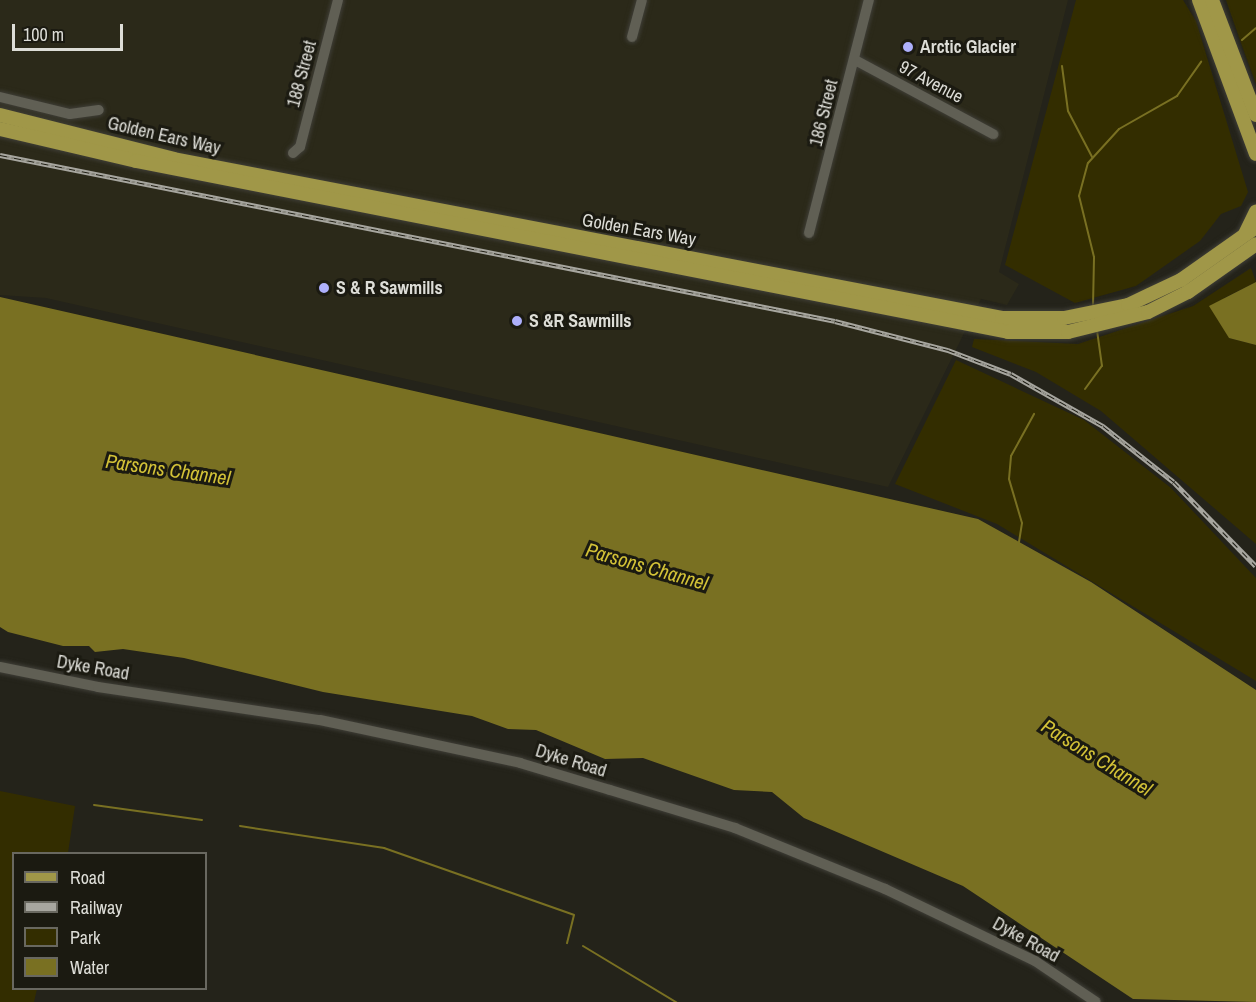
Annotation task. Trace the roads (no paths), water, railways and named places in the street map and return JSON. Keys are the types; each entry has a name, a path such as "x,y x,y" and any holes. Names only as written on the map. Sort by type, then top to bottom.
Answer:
{"main road":[{"path":"1199,0 1256,154"},
{"path":"1212,0 1256,115"},
{"name":"Golden Ears Way","path":"0,115 174,159 985,315 1038,320 1097,314 1146,305 1256,227"},
{"name":"Golden Ears Way","path":"0,129 114,156 983,329 1054,333 1146,305 1235,259 1256,244"},
{"path":"1244,236 1256,211"},
{"path":"1235,259 1256,257"}],"street":[{"name":"188 Street","path":"292,153 300,147 338,0"},
{"path":"632,37 642,0"},
{"name":"186 Street","path":"809,233 869,0"},
{"name":"97 Avenue","path":"855,60 993,134"},
{"path":"0,97 70,114 99,110"},
{"name":"Dyke Road","path":"0,667 98,687 320,720 520,763 622,793 735,828 874,884 1035,961 1096,1002"}],"water":[{"path":"1256,282 1256,345 1229,338 1209,306"},
{"name":"Parsons Channel","path":"0,297 978,519 1091,582 1256,690 1256,1002 1133,999 963,886 804,818 772,792 734,790 643,758 605,759 536,730 508,729 472,716 323,692 184,658 123,649 95,652 89,646 63,646 8,632 0,627"}],"waterway":[{"path":"1242,40 1256,28"},
{"path":"1093,306 1094,257 1079,196 1088,163 1119,129 1177,96 1201,62"},
{"path":"1062,66 1068,111 1092,157"},
{"path":"1085,389 1102,366 1097,330"},
{"path":"1019,542 1022,523 1009,479 1011,456 1034,414"},
{"path":"94,805 202,820"},
{"path":"240,826 384,848 574,915 567,943"},
{"path":"583,946 676,1002"}],"railway":[{"path":"0,155 835,321 948,350 1011,374 1103,426 1174,482 1256,566"}],"place":[{"name":"Arctic Glacier","path":"908,47"},
{"name":"S & R Sawmills","path":"324,288"},
{"name":"S &R Sawmills","path":"517,321"}]}
